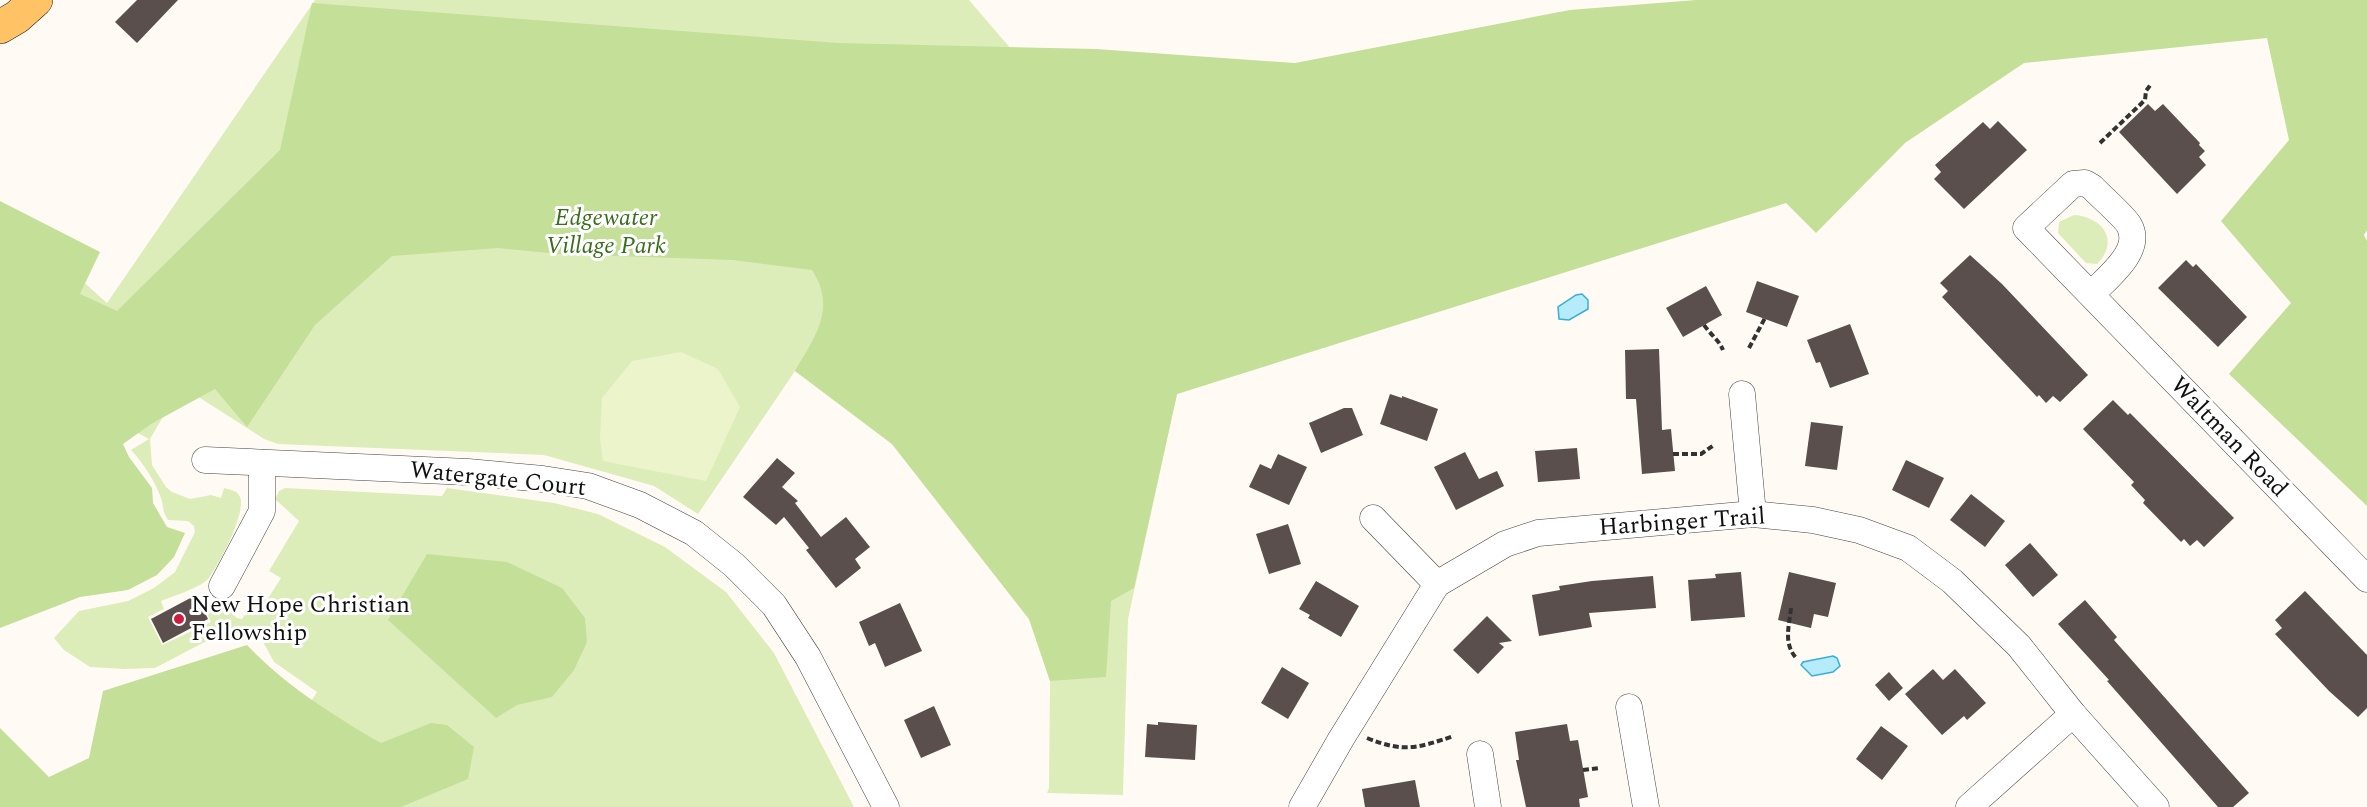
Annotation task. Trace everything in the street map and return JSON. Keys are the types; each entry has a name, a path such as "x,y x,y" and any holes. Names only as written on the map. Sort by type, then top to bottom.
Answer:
{"main road":[{"path":"0,27 36,0"}],"street":[{"name":"Waltman Road","path":"2091,295 2367,579"},
{"path":"1742,394 1753,514"},
{"name":"Watergate Court","path":"205,460 468,472 543,479 588,486 640,505 694,533 734,565 774,605 808,657 886,807"},
{"path":"222,586 262,511 262,463"},
{"name":"Harbinger Trail","path":"1302,807 1437,584 1505,544 1539,533 1753,514 1813,520 1859,530 1908,549 1952,581 2012,639 2073,714 2156,807"},
{"path":"1373,518 1437,584"},
{"path":"1629,707 1646,807"},
{"path":"1968,807 2073,714"},
{"path":"1480,753 1488,807"}],"path":[{"path":"2100,143 2145,100 2146,91 2151,84"},
{"path":"1749,348 1765,318"},
{"path":"1704,325 1723,350"},
{"path":"1673,454 1701,454 1714,445"},
{"path":"1791,609 1789,647 1797,659"},
{"path":"1349,726 1377,742 1404,749 1424,746 1454,736"},
{"path":"1583,770 1600,768"}],"green space":[{"name":"Edgewater Village Park","path":"315,0 969,0 1280,361 1177,394 1128,619 1123,795 1047,793 1049,788 1050,681 1029,619 892,444 795,371 698,514 654,486 544,455 278,444 264,439 197,396 167,410 150,439 152,465 166,487 190,499 211,495 221,498 224,488 235,492 240,497 239,514 236,526 208,579 193,589 161,601 164,609 148,617 162,645 211,622 200,598 206,598 220,610 224,607 237,618 242,619 250,608 257,611 281,578 269,571 299,521 275,499 279,491 285,488 442,496 447,488 554,503 598,514 665,547 726,592 774,653 854,807 244,807 317,692 274,662 261,638 220,634 155,668 90,667 64,650 54,638 79,611 128,601 154,588 175,572 195,532 194,526 188,521 168,520 155,485 131,450 149,439 0,359 0,207 107,303"},
{"path":"1696,0 2367,0 2367,230 2364,235 2367,241 2367,506 2229,374 2291,303 2221,221 2289,140 2267,38 2024,63 1905,143 1816,233 1786,203 1177,394 1134,588 1111,601 1106,677 1050,681 1029,619 892,444 795,371 816,334 823,310 823,297 812,270 733,260 559,254 498,248 392,256 315,325 247,427 215,389 151,424 123,444 129,457 152,488 153,503 167,527 185,533 174,557 157,575 128,590 80,597 0,628 0,201 100,252 80,294 117,311 280,150 312,3 838,43 1096,49 1295,63 1570,10"},
{"path":"2074,215 2093,220 2105,232 2107,247 2097,264 2086,263 2058,233 2059,222"},
{"path":"681,352 718,369 740,407 706,481 603,461 600,439 602,398 632,361"},
{"path":"427,554 507,562 562,588 585,618 587,642 574,670 552,697 517,705 496,718 388,620"},
{"path":"247,645 294,687 381,743 431,723 447,725 474,747 468,779 401,807 0,807 0,728 49,777 89,758 103,691"}],"water":[{"path":"1582,294 1588,300 1588,309 1569,320 1559,319 1558,307 1576,295"},
{"path":"1833,656 1837,658 1840,666 1833,672 1812,676 1801,665 1803,662"}],"building":[{"path":"137,0 178,0 137,43 115,22"},
{"path":"2148,104 2155,111 2163,104 2205,151 2199,157 2206,165 2177,194 2119,132"},
{"path":"1998,121 2027,150 1964,209 1934,179 1941,172 1935,165 1983,122 1990,129"},
{"path":"1970,255 2002,284 2088,375 2060,402 2053,396 2046,403 2039,395 2037,397 1942,297 1948,291 1940,283"},
{"path":"2186,260 2193,267 2196,264 2247,317 2218,347 2158,288"},
{"path":"1757,281 1799,296 1787,327 1746,312"},
{"path":"1706,286 1722,315 1683,337 1666,308"},
{"path":"1850,324 1869,374 1830,388 1820,362 1816,363 1807,340"},
{"path":"1659,349 1662,430 1671,429 1675,471 1642,474 1636,399 1626,399 1625,350"},
{"path":"1390,394 1438,409 1427,441 1380,424"},
{"path":"2113,400 2128,415 2130,413 2234,518 2204,547 2197,540 2190,546 2184,539 2181,542 2143,503 2145,500 2131,485 2134,482 2083,429"},
{"path":"1344,408 1352,408 1363,435 1321,453 1309,423"},
{"path":"1811,422 1843,426 1837,470 1805,466"},
{"path":"1577,448 1580,479 1538,482 1535,451"},
{"path":"1465,452 1479,479 1497,471 1504,486 1456,510 1434,467"},
{"path":"1278,454 1307,467 1289,505 1249,487 1260,464 1271,469"},
{"path":"777,458 795,473 782,487 798,501 795,503 821,537 846,517 870,547 855,559 861,568 836,588 806,550 809,548 784,517 776,525 743,497"},
{"path":"1906,460 1944,478 1929,508 1892,490"},
{"path":"1971,494 2005,521 1985,547 1950,520"},
{"path":"1288,524 1301,564 1269,574 1256,534"},
{"path":"2030,543 2058,575 2033,597 2005,565"},
{"path":"1741,572 1745,617 1691,621 1688,580 1716,578 1715,574"},
{"path":"1789,572 1836,583 1828,617 1814,614 1811,628 1778,620"},
{"path":"1653,576 1656,608 1589,613 1592,627 1539,636 1532,595 1560,590 1559,586"},
{"path":"1316,581 1359,606 1341,637 1308,618 1310,615 1299,609"},
{"path":"2305,591 2367,655 2367,708 2358,717 2329,691 2275,634 2282,628 2275,620"},
{"name":"New Hope Christian Fellowship","path":"196,595 208,619 163,643 151,619"},
{"path":"2085,600 2117,637 2114,640 2249,793 2233,807 2218,807 2058,624"},
{"path":"900,603 922,651 885,667 875,643 869,646 859,622"},
{"path":"1487,616 1512,641 1499,643 1504,647 1478,674 1453,650"},
{"path":"1282,667 1309,683 1288,719 1261,703"},
{"path":"1933,669 1943,680 1955,669 1986,703 1967,720 1964,716 1942,735 1905,694"},
{"path":"1889,672 1903,688 1889,701 1875,685"},
{"path":"934,706 951,745 921,758 904,720"},
{"path":"1158,722 1197,725 1195,760 1145,757 1147,724 1158,725"},
{"path":"1567,724 1570,741 1578,740 1588,797 1579,799 1580,807 1526,807 1516,760 1519,760 1515,732"},
{"path":"1881,726 1908,746 1882,780 1856,759"},
{"path":"1415,780 1420,807 1365,807 1362,789"}],"place":[{"name":"New Hope Christian Fellowship","path":"179,619"}]}
